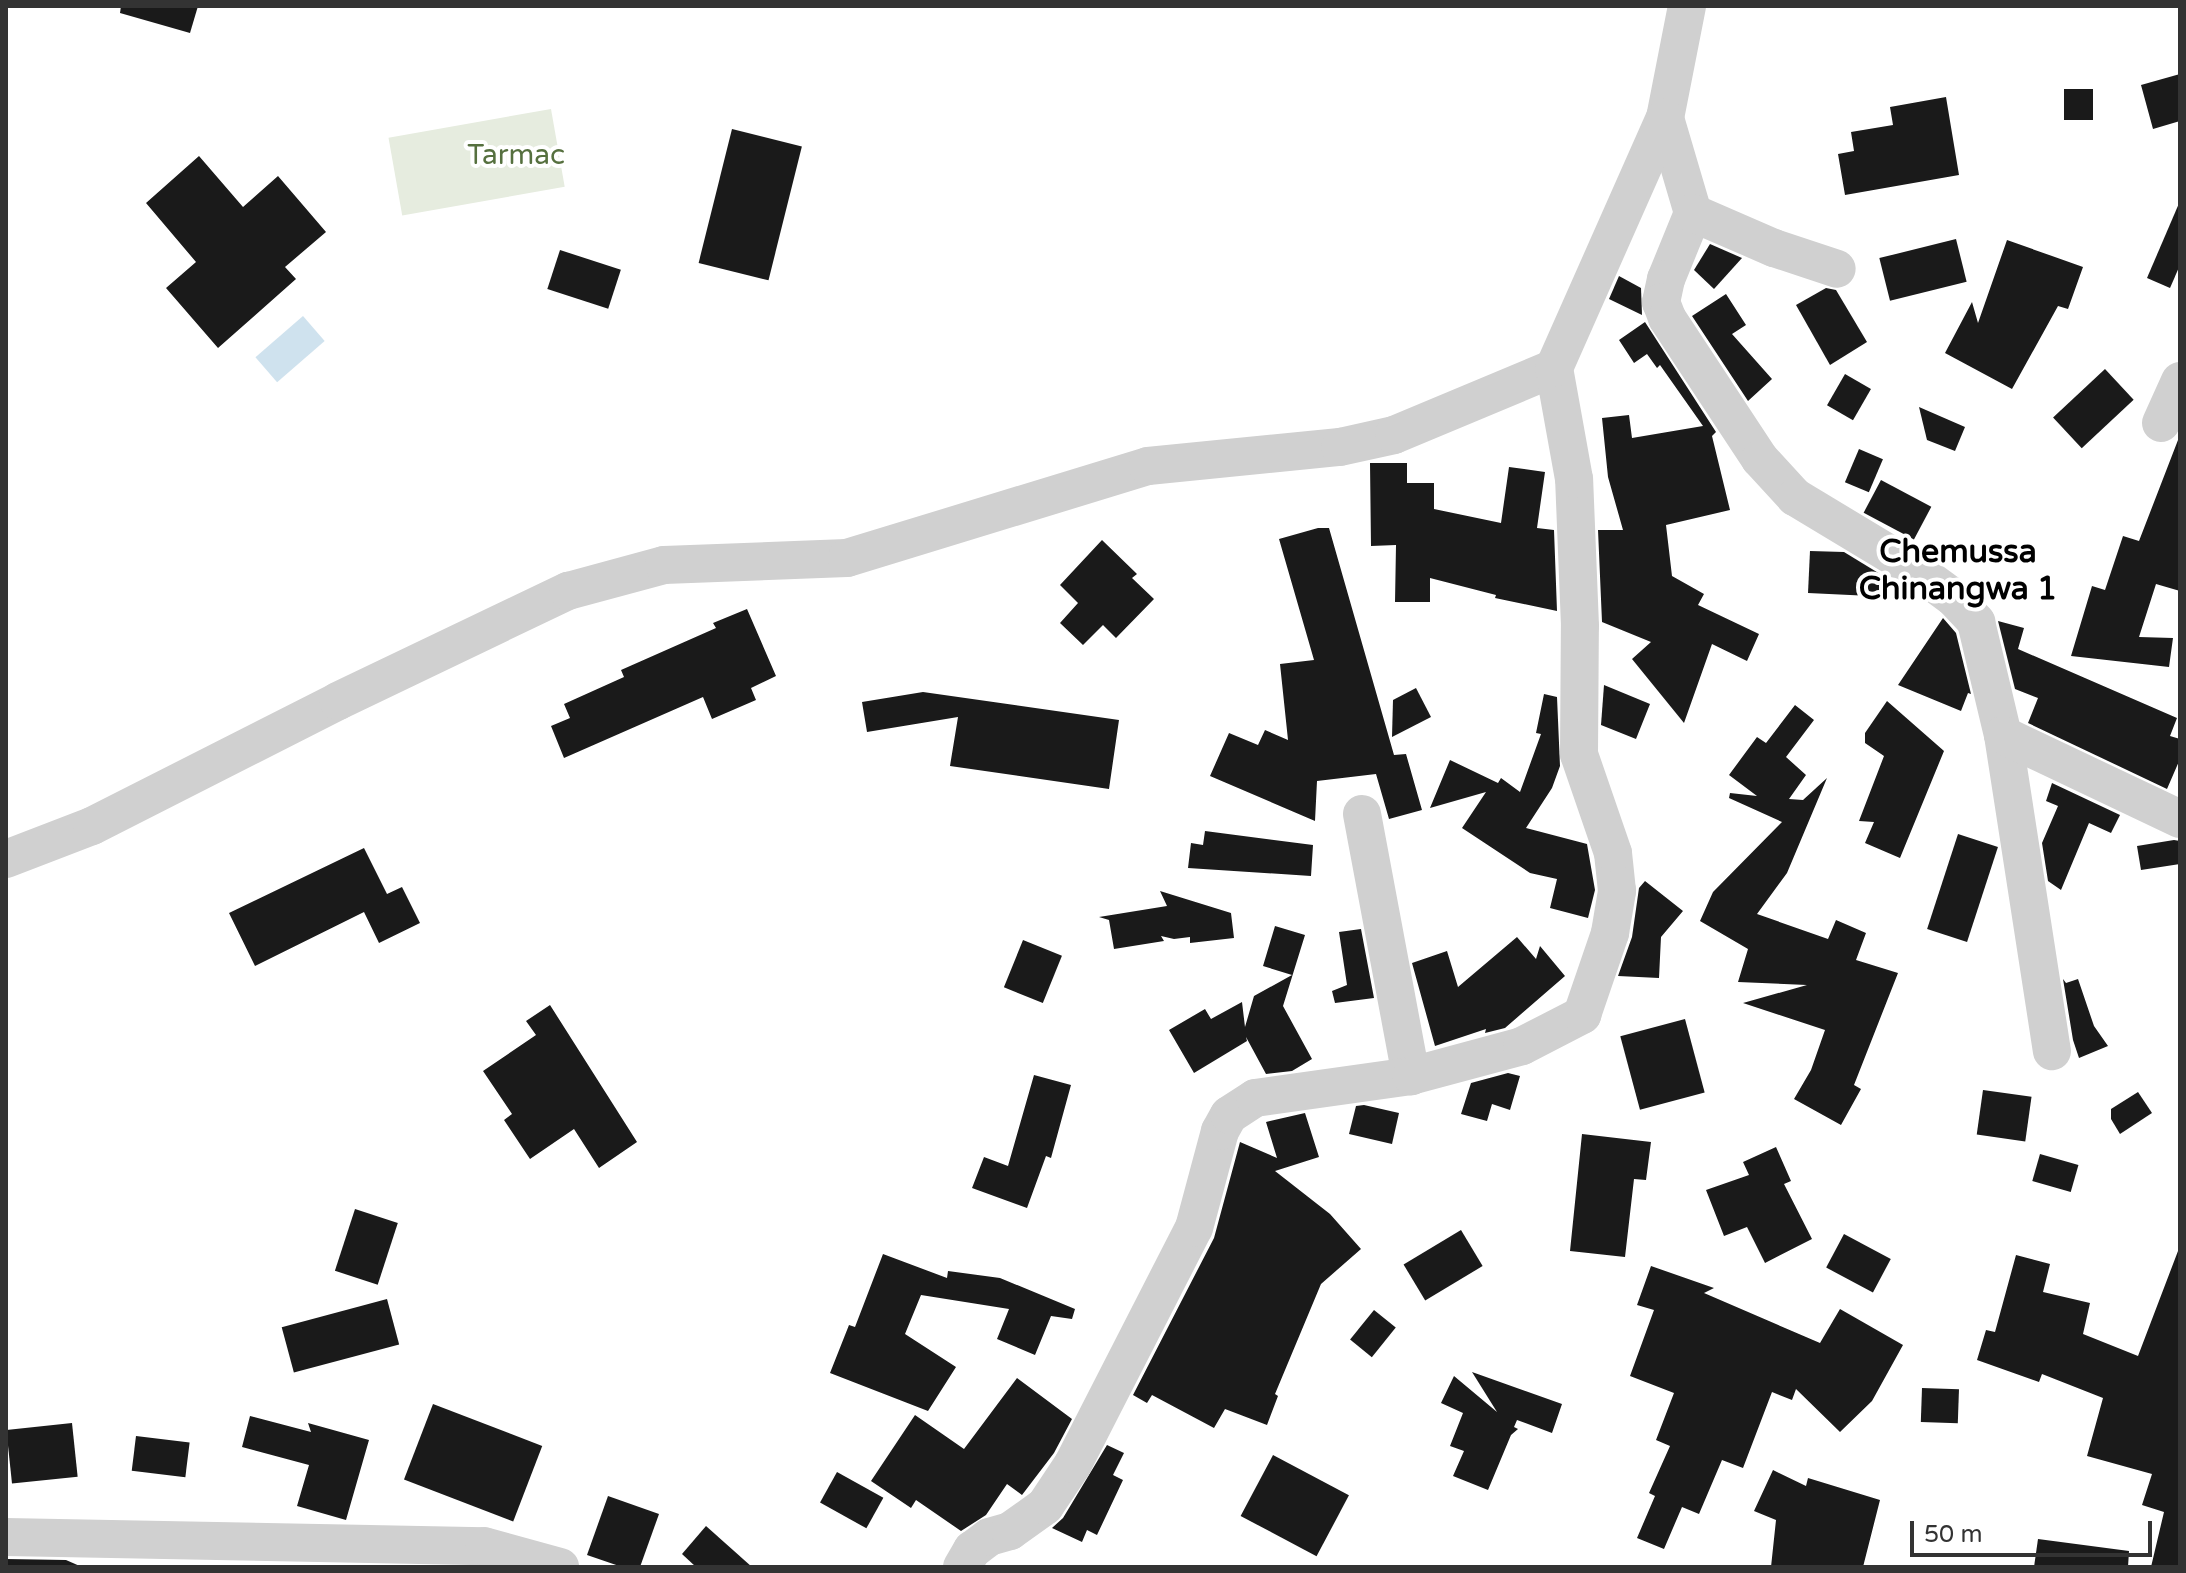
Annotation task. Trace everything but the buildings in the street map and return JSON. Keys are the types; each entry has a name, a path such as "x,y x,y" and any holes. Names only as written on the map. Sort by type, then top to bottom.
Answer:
{"street":[{"path":"962,1567 972,1550 989,1537 1010,1531 1045,1506 1073,1464 1194,1228 1220,1131 1229,1115 1255,1098 1411,1076 1522,1046 1582,1015 1610,933 1617,891 1613,853 1579,754 1580,626 1574,479 1554,368 1665,118 1687,6"},
{"path":"1665,118 1693,213 1666,279 1661,302 1667,318 1760,459 1795,497 1916,570 1954,598 1976,622 2003,735 2027,873 2052,1051"},
{"path":"1693,213 1774,248 1837,269"},
{"path":"6,859 92,826 338,701 568,591 664,565 787,563 847,558 1148,466 1340,447 1394,435 1554,368"},
{"path":"2161,423 2180,381"},
{"path":"2003,735 2180,819"},
{"path":"1362,814 1411,1076"},
{"path":"6,1537 484,1546 560,1567"}],"green space":[{"name":"Tarmac","path":"551,109 565,187 402,215 389,138"}],"water":[{"path":"303,316 325,341 277,382 255,357"}],"district":[{"name":"Chemussa Chinangwa 1","path":"1958,572"}]}
